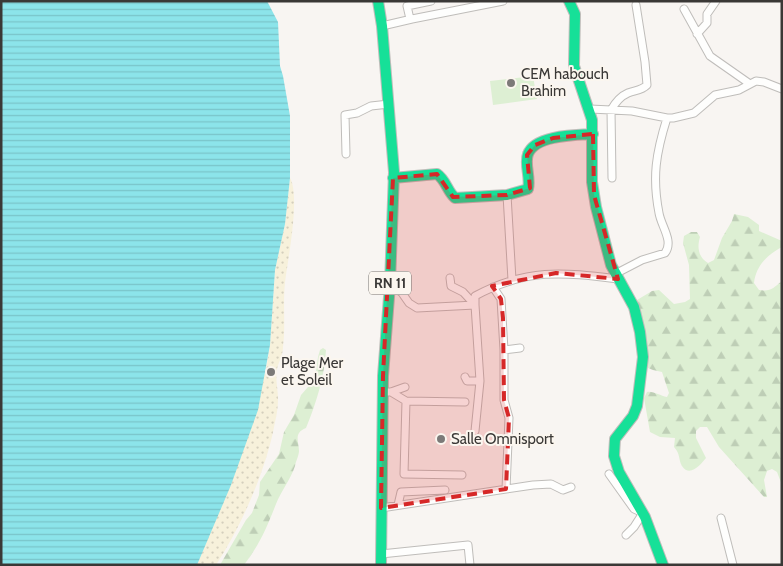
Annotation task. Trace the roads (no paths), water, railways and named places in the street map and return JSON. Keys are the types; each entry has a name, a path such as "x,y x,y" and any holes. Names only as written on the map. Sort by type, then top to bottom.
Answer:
{"street":[{"name":"RN 11","path":"378,1 382,26 394,178 390,284 385,333 387,392 381,508 381,560"},
{"path":"410,19 404,3 431,1"},
{"path":"382,26 503,1"},
{"path":"569,1 575,14 573,57 575,73 580,89 590,109 594,195 609,257 634,307 643,357 637,406 633,416 616,439 614,456 619,472 643,513 663,565"},
{"path":"697,34 707,23 707,14 716,1"},
{"path":"612,178 611,110 622,97 647,85 636,5"},
{"path":"684,9 710,56 750,84"},
{"path":"590,109 632,111 667,118 694,112 714,95 739,90 761,81 782,89"},
{"path":"346,154 345,115 357,113 371,106 389,104"},
{"path":"390,284 402,293 409,303 417,308 465,306 493,287 512,280 556,273 617,276 642,260 665,253 669,244 659,215 655,179 658,151 667,118"},
{"path":"394,178 437,174 442,176 455,198 507,195 528,189 527,155 535,146 549,139 592,134"},
{"path":"507,195 512,280"},
{"path":"450,278 450,286 463,292 474,301 480,380 475,431"},
{"path":"493,287 501,300 504,400 509,418 506,489"},
{"path":"504,350 520,348"},
{"path":"465,377 466,381 480,380"},
{"path":"387,392 405,387"},
{"path":"387,392 406,401 465,402"},
{"path":"406,401 404,474 462,475"},
{"path":"609,474 634,509 643,513"},
{"path":"381,508 551,484 560,490 571,487"},
{"path":"398,505 401,492 446,490"},
{"path":"626,535 643,513"},
{"path":"721,518 733,565"},
{"path":"381,560 468,545 470,565"}],"water":[{"path":"1,1 267,1 278,22 280,66 290,116 290,178 285,224 275,270 270,345 258,410 231,485 197,565 1,565"}],"place":[{"name":"CEM habouch Brahim","path":"511,83"},
{"name":"Plage Mer et Soleil","path":"271,372"},
{"name":"Salle Omnisport","path":"441,439"}]}
